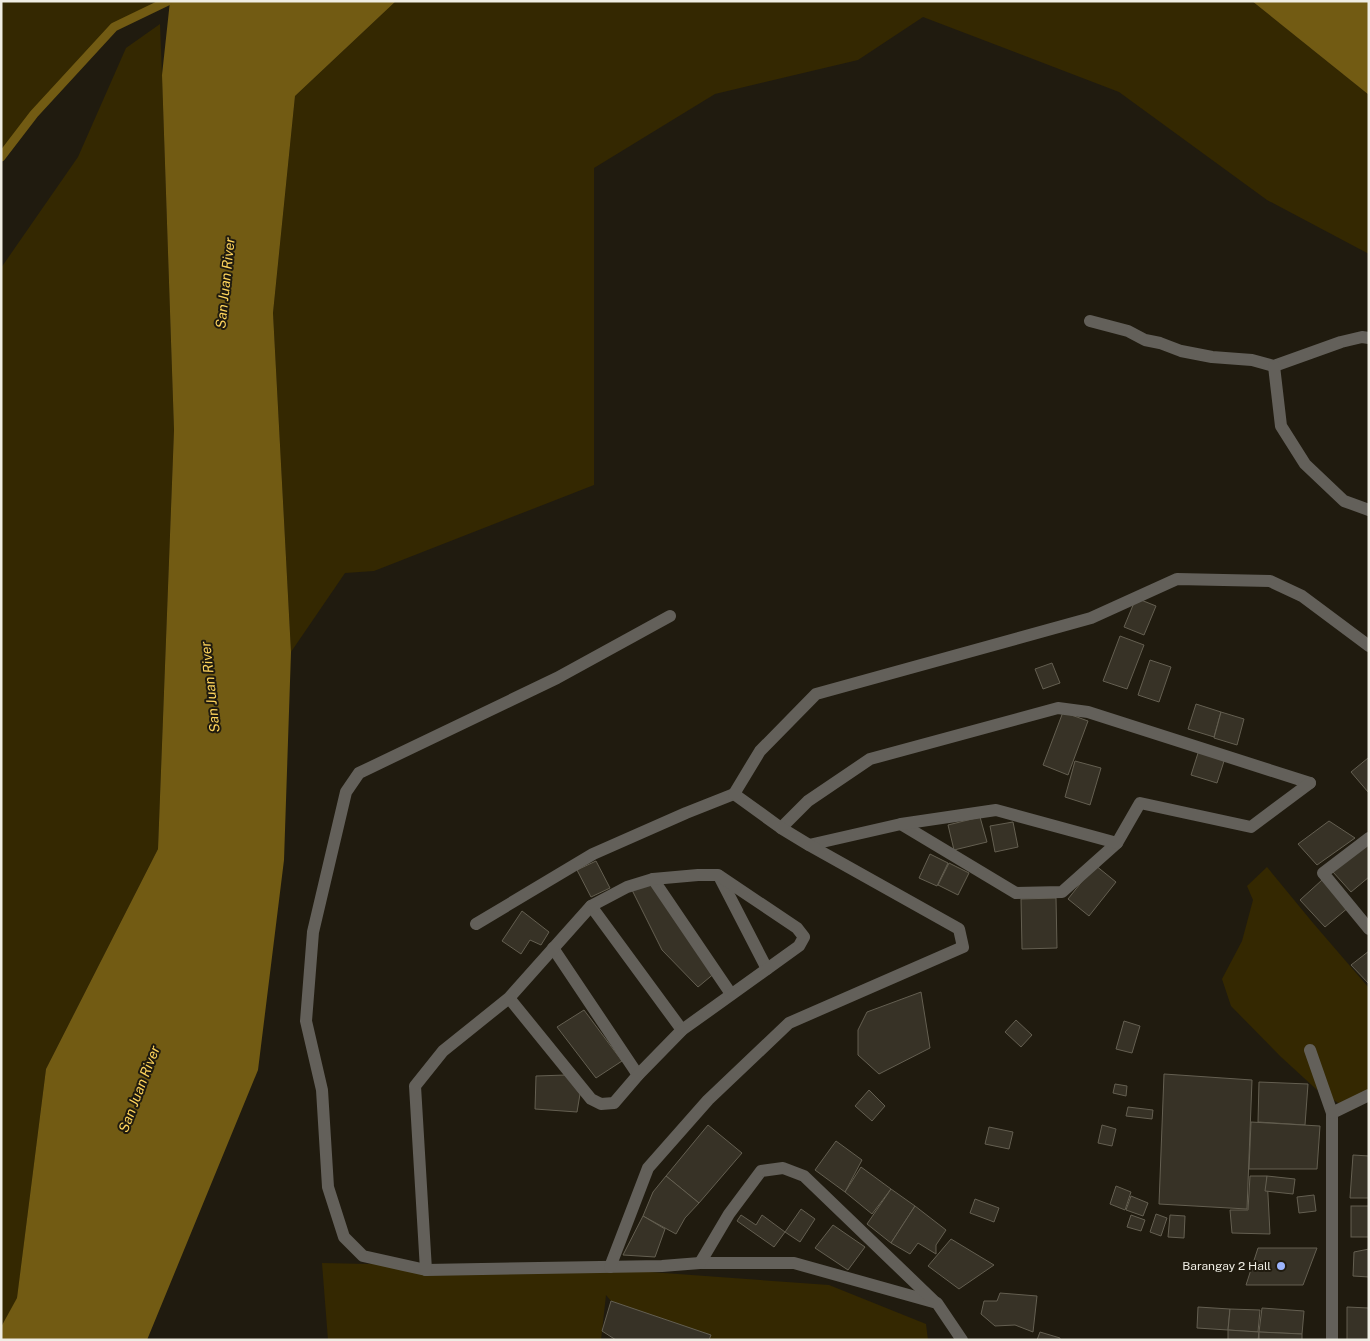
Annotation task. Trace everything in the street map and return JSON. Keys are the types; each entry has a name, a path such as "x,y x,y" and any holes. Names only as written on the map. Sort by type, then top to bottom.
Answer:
{"street":[{"path":"1090,321 1128,331 1145,340 1181,351 1212,357 1252,360 1274,366 1341,342 1362,337 1369,338"},
{"path":"1274,366 1281,426 1305,464 1344,501 1369,510"},
{"path":"476,924 593,854 734,794 760,750 816,694 1090,618 1177,579 1270,581 1302,596 1369,646"},
{"path":"670,616 557,678 359,773 346,792 313,932 306,1021 322,1090 328,1186 344,1237 363,1256 426,1270 662,1266 700,1263 794,1263 937,1304"},
{"path":"780,828 808,801 870,759 1058,708 1088,712 1310,783 1251,827 1140,803 1117,843 1062,892 1016,893 901,824"},
{"path":"610,1267 648,1168 708,1100 789,1024 963,947 960,929 780,828 734,794"},
{"path":"809,845 901,824 996,810 1117,843"},
{"path":"1369,838 1323,873 1369,929"},
{"path":"426,1270 415,1086 443,1051 509,998 591,906 627,887 653,879 718,875 797,928 804,937 799,946 682,1030 638,1075 614,1103 601,1104 591,1098 509,998"},
{"path":"718,875 767,970"},
{"path":"653,879 732,994"},
{"path":"591,906 682,1030"},
{"path":"553,948 638,1075"},
{"path":"1310,1050 1332,1113 1332,1340"},
{"path":"1332,1113 1369,1095"},
{"path":"700,1263 729,1214 761,1171 783,1168 804,1176 937,1304 962,1340"}],"shaded area":[{"path":"1,1 168,1 114,27 34,114 1,157"},
{"path":"396,1 1252,1 1369,95 1369,254 1267,200 1119,92 923,17 858,60 715,94 594,168 594,485 374,571 345,573 291,652 273,313 295,96"},
{"path":"160,24 174,430 158,849 46,1069 17,1299 1,1327 1,268 78,157 126,48"},
{"path":"1267,867 1369,988 1369,1099 1351,1111 1316,1089 1280,1056 1231,1006 1222,979 1242,941 1253,900 1247,886"},
{"path":"322,1263 609,1269 829,1285 926,1324 928,1340 709,1340 710,1335 611,1301 606,1295 601,1340 328,1340"}],"water":[{"name":"San Juan River","path":"170,1 396,1 295,96 273,313 291,652 284,860 258,1070 147,1340 1,1340 1,1327 17,1298 46,1069 158,849 174,430 162,75"},
{"path":"1252,1 1369,1 1369,95"}],"building":[{"path":"1136,598 1156,606 1144,635 1124,627"},
{"path":"1120,636 1144,645 1127,689 1103,681"},
{"path":"1150,660 1171,667 1159,702 1138,695"},
{"path":"1052,663 1060,683 1043,689 1035,669"},
{"path":"1196,704 1221,712 1214,737 1188,729"},
{"path":"1063,712 1088,721 1068,775 1043,765"},
{"path":"1221,712 1244,719 1237,745 1214,738"},
{"path":"1199,750 1225,758 1217,783 1191,775"},
{"path":"1368,758 1369,760 1368,792 1351,772"},
{"path":"1075,761 1101,768 1090,805 1065,797"},
{"path":"980,817 987,842 954,850 948,825"},
{"path":"1329,821 1355,838 1317,865 1298,844"},
{"path":"1013,822 1018,847 995,852 990,826"},
{"path":"1369,842 1369,877 1351,892 1333,872"},
{"path":"930,854 948,863 937,886 919,878"},
{"path":"596,861 610,888 591,897 577,870"},
{"path":"949,863 969,873 958,895 938,885"},
{"path":"1095,865 1116,882 1089,916 1068,899"},
{"path":"1322,880 1349,907 1325,927 1300,900"},
{"path":"652,885 716,972 698,987 662,950 631,888"},
{"path":"1056,898 1057,948 1022,949 1021,899"},
{"path":"522,911 549,932 541,945 530,940 521,954 502,941"},
{"path":"1369,951 1369,984 1351,965"},
{"path":"921,992 930,1048 879,1074 858,1055 858,1030 867,1012"},
{"path":"584,1010 622,1061 596,1078 557,1027"},
{"path":"1016,1020 1032,1035 1021,1047 1005,1032"},
{"path":"1124,1021 1140,1026 1132,1053 1116,1049"},
{"path":"1164,1074 1252,1080 1247,1209 1159,1204"},
{"path":"566,1075 580,1094 577,1112 535,1109 536,1076"},
{"path":"1259,1082 1308,1084 1305,1125 1258,1122"},
{"path":"1115,1084 1127,1086 1126,1096 1113,1093"},
{"path":"869,1090 885,1106 872,1121 855,1106"},
{"path":"1128,1107 1153,1110 1152,1119 1126,1116"},
{"path":"1251,1122 1320,1126 1317,1169 1249,1169"},
{"path":"708,1125 742,1153 699,1203 666,1176"},
{"path":"1102,1125 1116,1129 1112,1146 1098,1143"},
{"path":"989,1127 1013,1132 1009,1149 985,1144"},
{"path":"836,1141 862,1160 845,1192 815,1170"},
{"path":"1353,1155 1369,1156 1369,1198 1350,1198"},
{"path":"861,1167 891,1189 872,1214 845,1192"},
{"path":"666,1176 699,1203 685,1218 676,1234 643,1216 653,1192"},
{"path":"1250,1176 1267,1176 1270,1234 1232,1233 1230,1210 1248,1210"},
{"path":"1267,1176 1295,1179 1293,1194 1265,1191"},
{"path":"1116,1186 1131,1192 1125,1210 1110,1204"},
{"path":"891,1189 915,1206 891,1243 867,1224"},
{"path":"1314,1195 1316,1211 1299,1213 1297,1197"},
{"path":"1131,1196 1148,1203 1143,1216 1126,1210"},
{"path":"975,1199 999,1208 994,1222 970,1213"},
{"path":"915,1206 946,1230 936,1245 936,1254 918,1243 910,1254 891,1243"},
{"path":"1351,1206 1369,1206 1369,1237 1351,1237"},
{"path":"801,1209 815,1219 800,1242 785,1232"},
{"path":"1156,1214 1167,1218 1161,1236 1150,1232"},
{"path":"741,1215 756,1225 762,1215 785,1232 774,1247 737,1221"},
{"path":"1131,1215 1145,1220 1141,1231 1127,1227"},
{"path":"1170,1215 1185,1216 1184,1238 1168,1237"},
{"path":"643,1216 665,1229 655,1257 623,1255"},
{"path":"833,1225 865,1247 848,1270 815,1248"},
{"path":"951,1239 994,1265 959,1289 928,1266"},
{"name":"Barangay 2 Hall","path":"1258,1248 1317,1248 1303,1285 1246,1285"},
{"path":"1369,1249 1369,1277 1353,1276 1354,1252"},
{"path":"1000,1293 1037,1296 1033,1332 1015,1325 995,1326 981,1314 984,1301 997,1301"},
{"path":"611,1301 711,1335 709,1340 616,1340 602,1331"},
{"path":"1198,1307 1230,1309 1228,1330 1197,1328"},
{"path":"1347,1307 1369,1308 1369,1340 1347,1340"},
{"path":"1262,1308 1304,1311 1302,1334 1259,1332"},
{"path":"1230,1309 1260,1310 1258,1332 1228,1330"},
{"path":"1228,1330 1259,1332 1258,1340 1228,1340"},
{"path":"1040,1332 1060,1338 1060,1340 1037,1340"},
{"path":"1259,1332 1302,1334 1302,1340 1259,1340"}],"waterway":[{"path":"1,157 34,114 114,27 168,1"}],"place":[{"name":"Barangay 2 Hall","path":"1281,1266"}]}
